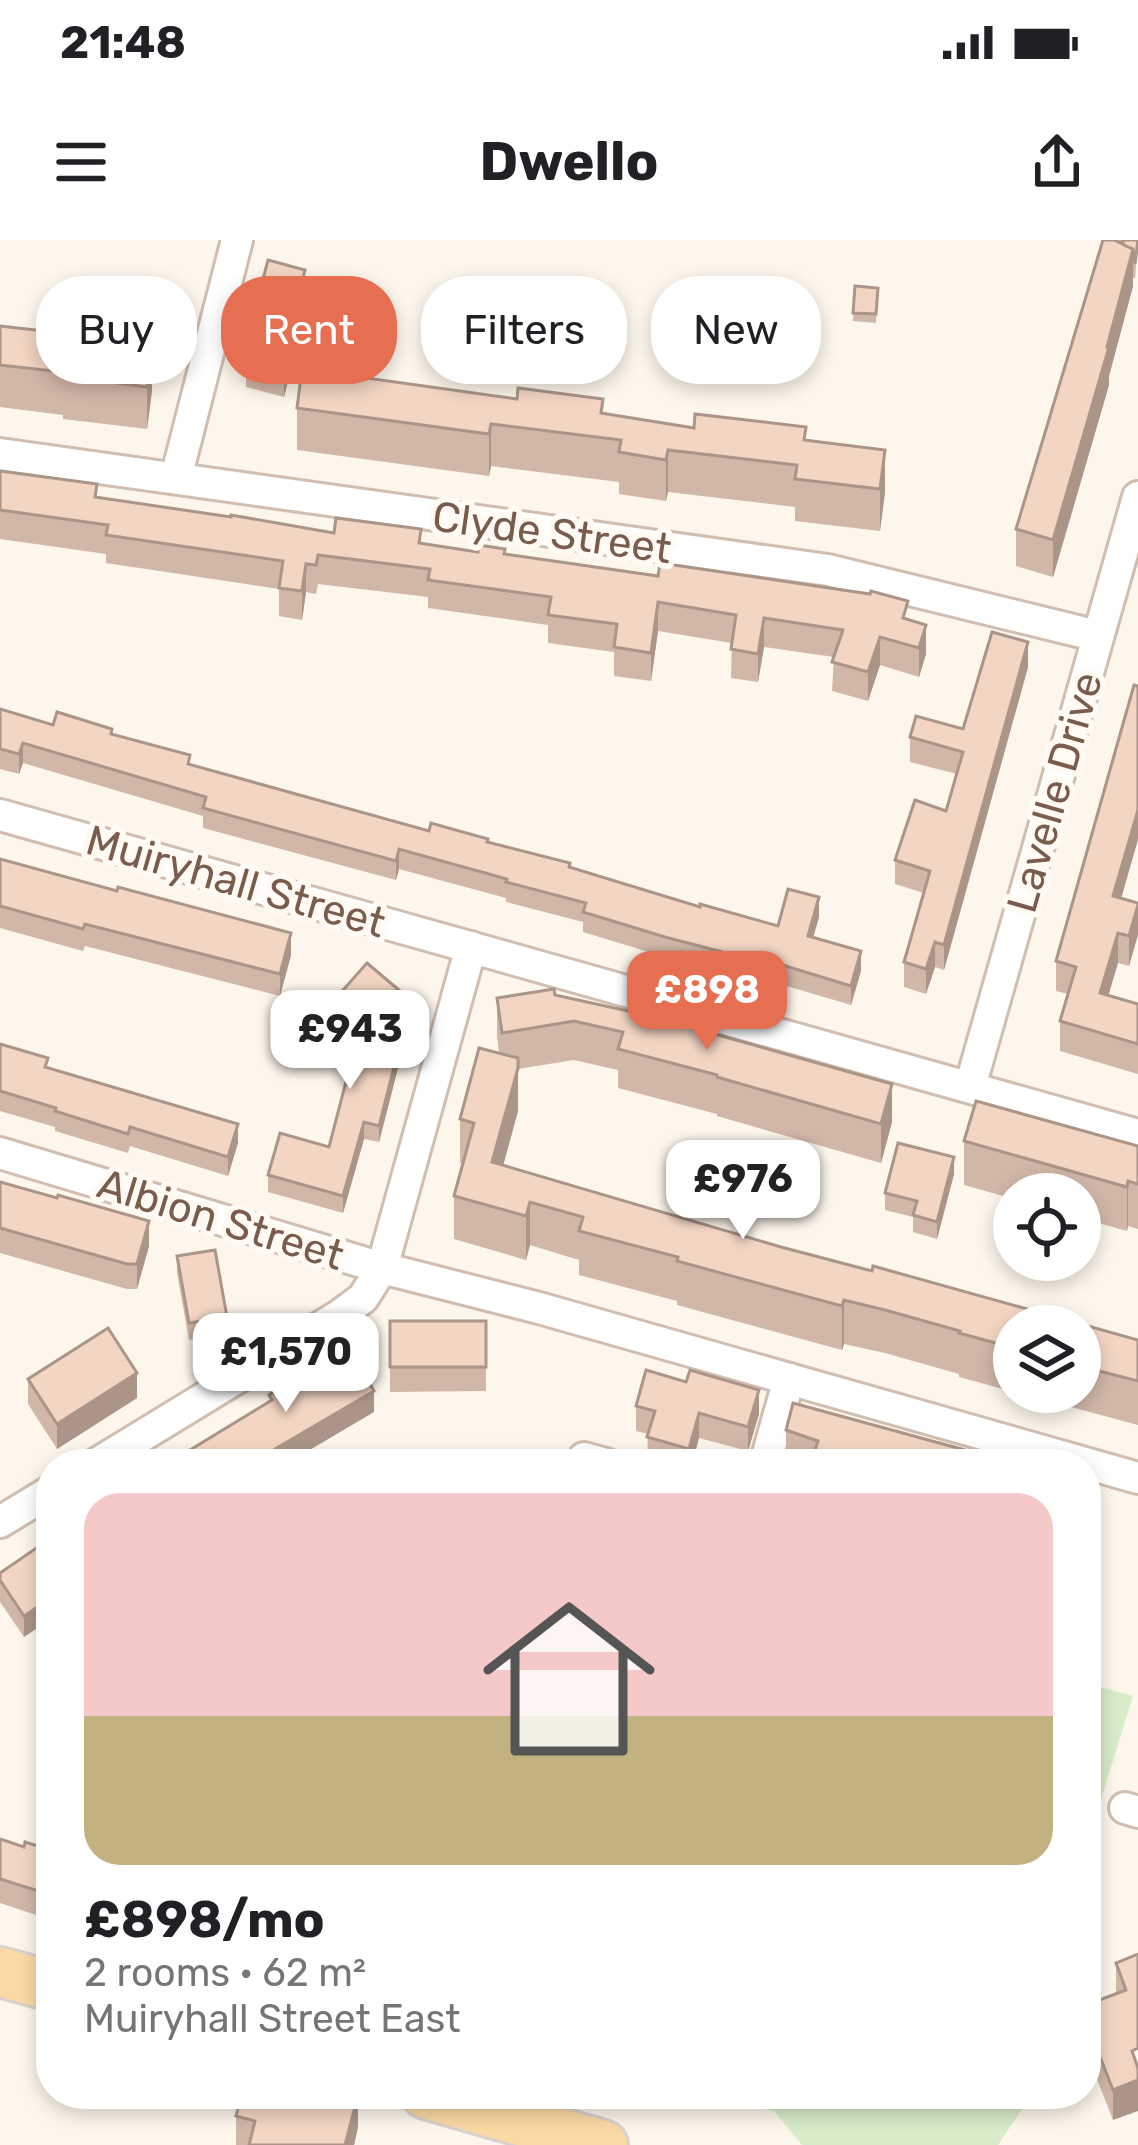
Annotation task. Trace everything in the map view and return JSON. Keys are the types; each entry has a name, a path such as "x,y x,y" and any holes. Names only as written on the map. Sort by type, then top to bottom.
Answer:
{"main road":[{"path":"0,1972 36,1983"},
{"path":"479,2109 603,2145"}],"street":[{"path":"176,478 237,240"},
{"name":"Clyde Street","path":"0,454 828,570 1099,636"},
{"name":"Lavelle Drive","path":"970,1087 1138,497"},
{"name":"Muiryhall Street","path":"0,815 1138,1135"},
{"path":"121,1449 363,1298 382,1268 471,946"},
{"name":"Albion Street","path":"0,1153 382,1268 1036,1449"},
{"path":"769,1449 789,1379"},
{"name":"Albion Street","path":"1101,1468 1138,1478"},
{"path":"2,1518 36,1499"}],"green space":[{"path":"1101,1687 1133,1696 1101,1799"},
{"path":"766,2109 1022,2109 998,2145 802,2145 774,2111"}],"building":[{"path":"1103,240 1133,249 1053,540 1016,529"},
{"path":"1122,240 1138,240 1135,264 1133,249"},
{"path":"268,260 305,270 303,276 264,276"},
{"path":"855,286 878,288 876,314 853,313"},
{"path":"0,326 36,330 36,369 0,365"},
{"path":"397,382 517,399 518,388 603,399 601,413 694,428 695,414 806,427 804,440 885,450 880,489 795,479 797,465 668,450 666,460 619,452 621,440 491,424 489,434 297,408 300,384"},
{"path":"0,471 97,484 95,497 334,533 336,518 421,529 419,543 478,552 479,545 505,549 504,554 658,576 660,563 871,591 908,601 903,618 926,625 919,648 880,637 868,672 832,662 843,630 764,618 758,654 731,649 736,615 658,602 651,653 614,647 617,624 548,615 551,597 428,580 430,569 318,555 316,565 306,564 302,591 279,588 283,561 106,535 108,525 0,510"},
{"path":"992,632 1028,642 944,945 935,942 926,969 904,962 930,871 895,860 915,800 946,811 963,752 910,737 916,716 963,729"},
{"path":"1134,685 1138,686 1138,810 1113,896 1138,905 1129,936 1118,933 1100,993 1138,1004 1138,1044 1060,1021 1076,967 1056,961"},
{"path":"0,709 53,725 57,712 112,729 111,734 190,755 188,764 429,831 431,823 700,907 778,926 788,889 819,897 808,936 861,951 851,986 665,937 583,912 586,903 399,849 396,861 203,808 206,797 23,743 19,754 0,749"},
{"path":"0,859 291,933 280,974 0,906"},
{"path":"367,963 413,1002 375,1046 398,1051 379,1126 364,1122 343,1196 268,1175 280,1133 329,1147 365,1009 343,990"},
{"path":"554,989 555,995 651,1016 892,1084 881,1124 618,1049 623,1032 574,1021 502,1033 497,998"},
{"path":"0,1044 48,1058 45,1067 238,1124 228,1157 130,1127 128,1134 0,1091"},
{"path":"479,1048 518,1058 492,1162 781,1247 872,1271 873,1266 1013,1305 993,1305 993,1342 885,1310 844,1300 842,1306 677,1261 678,1257 579,1231 583,1217 530,1202 526,1216 454,1196 474,1123 460,1119"},
{"path":"976,1101 1138,1146 1138,1184 1128,1181 1127,1187 1101,1180 1101,1173 1077,1173 964,1141"},
{"path":"898,1143 954,1157 937,1222 913,1215 917,1201 885,1193"},
{"path":"0,1182 149,1221 137,1264 0,1228"},
{"path":"215,1250 227,1317 189,1323 177,1256"},
{"path":"390,1321 486,1321 486,1367 390,1367"},
{"path":"108,1328 137,1373 57,1424 28,1379"},
{"path":"1101,1330 1138,1340 1138,1381 1101,1371"},
{"path":"349,1348 374,1391 275,1449 192,1449 272,1400 269,1395"},
{"path":"646,1370 686,1382 690,1370 759,1390 748,1427 699,1413 689,1449 647,1437 655,1411 636,1406"},
{"path":"793,1403 961,1449 816,1449 818,1441 786,1430"},
{"path":"36,1548 36,1608 24,1616 0,1573"},
{"path":"0,1839 24,1847 25,1842 36,1845 36,1890 0,1879"},
{"path":"1138,1954 1138,2048 1132,2051 1138,2080 1113,2090 1101,2059 1101,1999 1126,1990 1116,1963"},
{"path":"238,2109 354,2109 345,2145 249,2145 255,2121 236,2116"}]}
